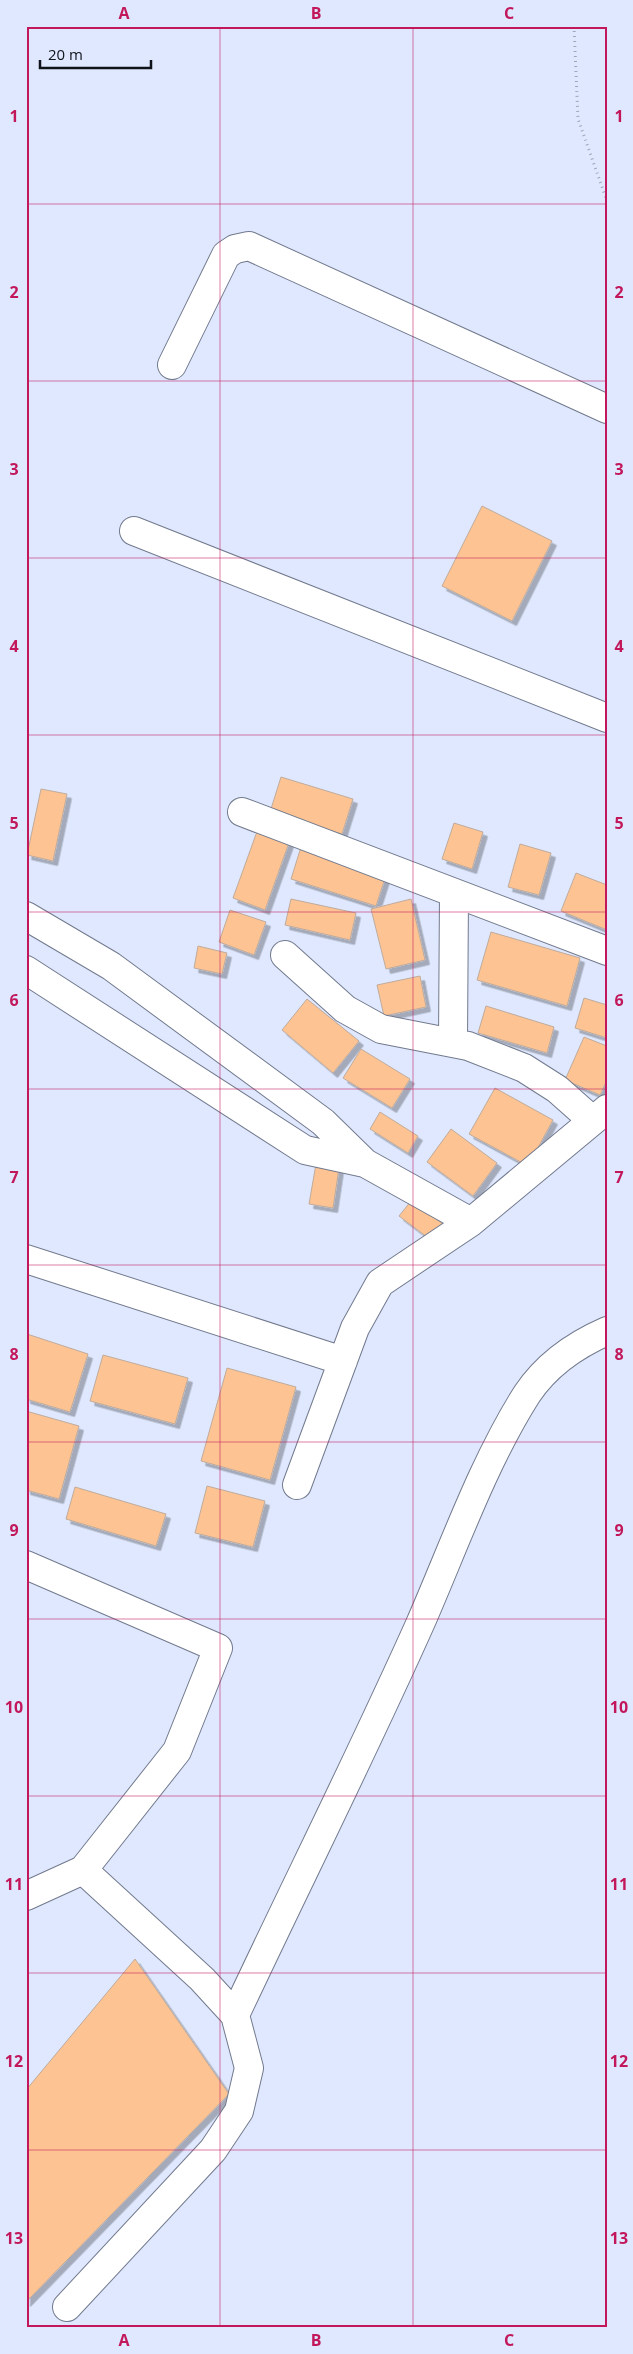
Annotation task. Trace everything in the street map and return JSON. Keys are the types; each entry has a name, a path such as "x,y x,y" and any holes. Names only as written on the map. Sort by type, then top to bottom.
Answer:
{"street":[{"path":"172,366 226,254 235,249 249,246 607,409"},
{"path":"134,531 607,718"},
{"path":"242,812 607,951"},
{"path":"453,1042 454,893"},
{"path":"26,916 111,966 323,1122 365,1163 471,1222"},
{"path":"285,955 345,1009 381,1029 453,1042 524,1068 599,1115 471,1222 380,1282 355,1328 297,1485"},
{"path":"26,970 305,1150 365,1163"},
{"path":"26,1259 343,1361"},
{"path":"235,2015 420,1624 500,1443 528,1393 551,1365 584,1341 607,1331"},
{"path":"26,1565 218,1648 177,1751 84,1870 26,1896"},
{"path":"67,2307 214,2150 239,2110 249,2068 235,2015 202,1979 84,1870"}],"path":[{"path":"574,26 578,119 607,201"}],"building":[{"path":"482,506 552,541 512,621 442,586"},
{"path":"281,777 353,799 342,834 270,812"},
{"path":"41,789 67,794 53,861 27,855"},
{"path":"454,823 483,832 472,869 442,859"},
{"path":"259,826 291,837 265,910 233,898"},
{"path":"520,844 551,853 539,895 508,887"},
{"path":"301,847 386,875 376,906 291,879"},
{"path":"576,873 607,885 607,930 561,911"},
{"path":"291,899 356,913 350,940 285,925"},
{"path":"411,899 425,960 386,969 371,909"},
{"path":"230,910 266,922 254,955 219,942"},
{"path":"491,932 580,958 567,1006 477,980"},
{"path":"198,946 227,953 222,974 194,968"},
{"path":"420,976 426,1007 384,1016 377,985"},
{"path":"584,998 607,1005 607,1038 575,1028"},
{"path":"307,999 359,1041 333,1073 282,1030"},
{"path":"486,1006 554,1027 547,1053 478,1033"},
{"path":"584,1037 607,1046 607,1080 600,1095 565,1080"},
{"path":"361,1049 410,1079 392,1108 343,1078"},
{"path":"495,1088 553,1120 528,1166 469,1134"},
{"path":"380,1112 418,1136 408,1153 370,1129"},
{"path":"451,1129 497,1163 473,1196 427,1162"},
{"path":"316,1164 339,1168 333,1208 309,1204"},
{"path":"411,1201 443,1224 431,1240 399,1216"},
{"path":"27,1334 88,1354 70,1412 26,1399"},
{"path":"103,1355 188,1378 175,1424 90,1401"},
{"path":"227,1368 296,1387 270,1480 201,1461"},
{"path":"26,1411 79,1426 59,1499 26,1490"},
{"path":"207,1486 265,1501 253,1547 195,1533"},
{"path":"75,1487 166,1514 156,1546 66,1519"},
{"path":"135,1959 229,2094 26,2302 26,2090"}]}
